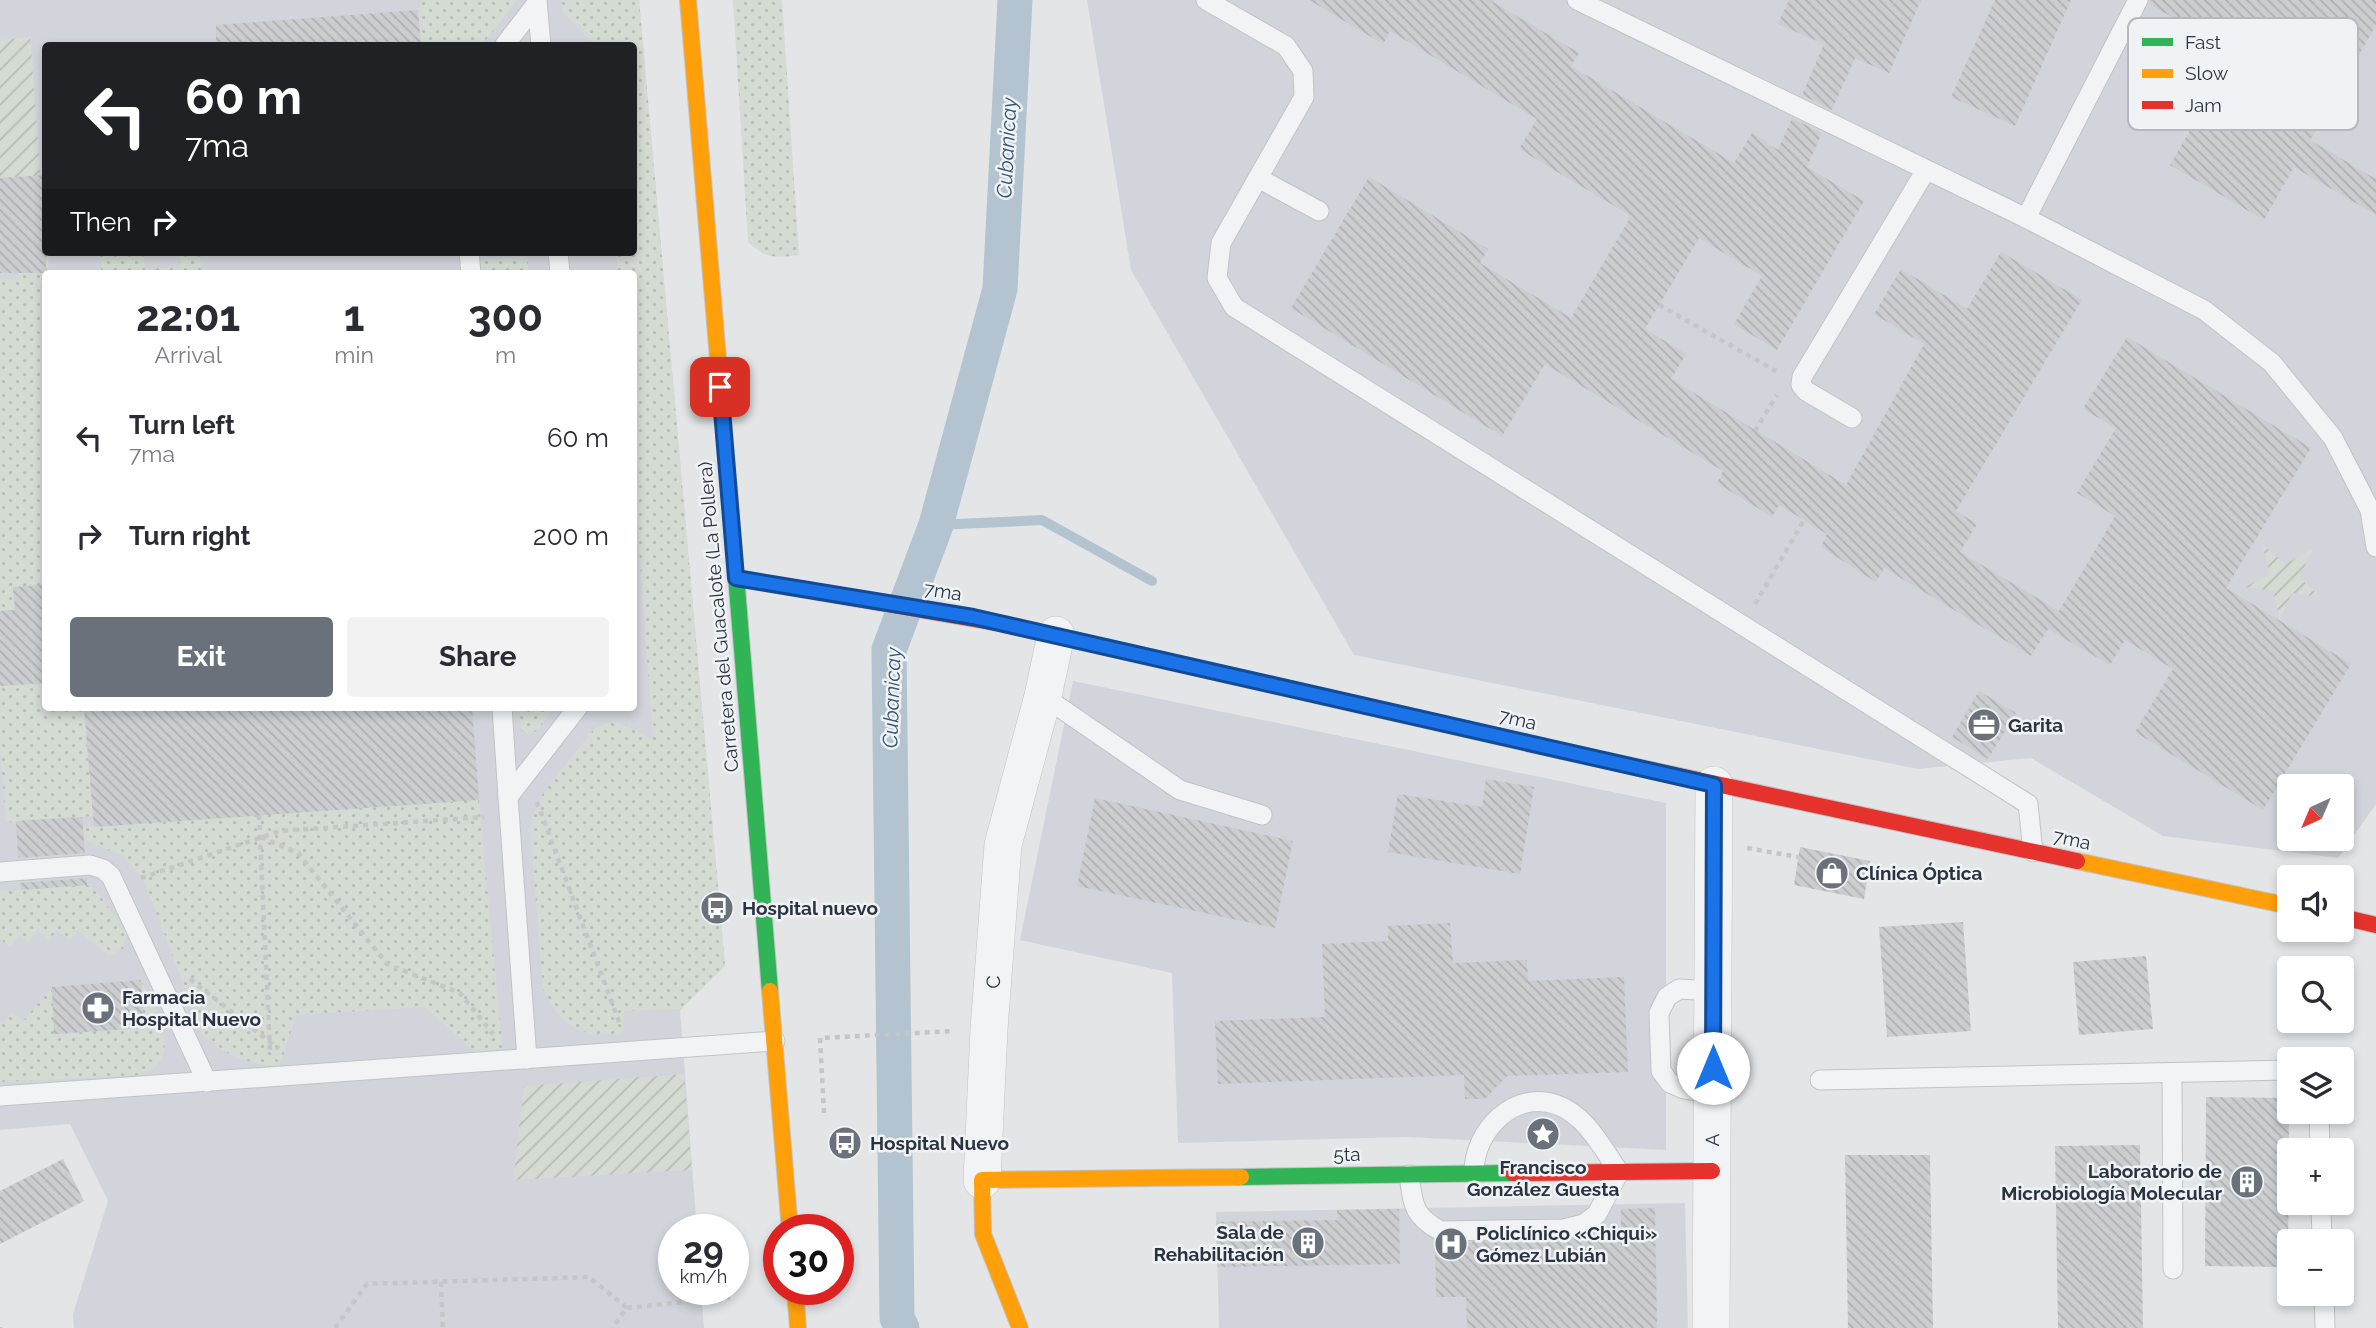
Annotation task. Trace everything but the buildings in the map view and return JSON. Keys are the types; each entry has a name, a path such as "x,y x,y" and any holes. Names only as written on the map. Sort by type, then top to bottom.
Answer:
{"street":[{"name":"Carretera del Guacalote (La Pollera)","path":"688,0 789,1214"},
{"name":"7ma","path":"736,578 973,617 1714,785 2277,903"},
{"name":"C","path":"1020,1328 982,1234 989,1029 1003,845 1043,696 1056,635"},
{"name":"A","path":"1711,1328 1716,842 1714,785"},
{"path":"2354,920 2376,925"},
{"name":"5ta","path":"982,1180 1712,1171"},
{"path":"796,1305 798,1328"}],"lane":[{"path":"1206,0 1286,46 1303,71 1304,97 1221,243 1217,278 1234,307 2028,804 2033,852"},
{"path":"1577,0 2026,218 2204,310 2272,363 2333,438 2370,510 2376,547"},
{"path":"2129,18 2138,0"},
{"path":"507,42 537,2"},
{"path":"537,2 541,42"},
{"path":"2026,218 2128,19"},
{"path":"1852,418 1794,381 1802,377 1926,170"},
{"path":"1258,178 1319,211"},
{"path":"1043,696 1180,790 1262,815"},
{"path":"502,711 527,1059"},
{"path":"509,806 526,774 575,711"},
{"path":"0,872 90,865 103,869 111,876 207,1082"},
{"path":"1713,1094 1670,1083 1661,1071 1659,1013 1667,997 1679,989 1714,991"},
{"path":"0,1096 775,1041"},
{"path":"1820,1080 2277,1070"},
{"path":"2172,1073 2173,1269"},
{"path":"1409,1175 1417,1214 1427,1224 1441,1231 1564,1229 1584,1224 1597,1214 1619,1172 1577,1116 1557,1105 1534,1102 1513,1108 1494,1120 1481,1138 1474,1158 1475,1172"},
{"path":"2324,1306 2325,1328"}],"path":[{"path":"1659,305 1794,381 1755,430"},
{"path":"1743,625 1804,520"},
{"path":"526,774 624,1034"},
{"path":"117,887 280,831 509,806"},
{"path":"259,815 271,1077"},
{"path":"261,837 298,853 387,964 460,993 502,1044 527,1059"},
{"path":"1716,842 1798,857"},
{"path":"151,961 178,969 312,1074"},
{"path":"824,1113 820,1038 989,1029"},
{"path":"335,1328 367,1284 589,1277 628,1308 658,1305"},
{"path":"441,1282 443,1328"},
{"path":"612,1328 628,1308"}],"shaded area":[{"path":"0,0 639,0 725,966 680,1010 696,1214 658,1214 658,1305 702,1305 704,1328 74,1328 73,1314 108,1201 70,1124 0,1130"},
{"path":"422,0 517,0 484,42 421,42 418,10"},
{"path":"561,0 639,0 725,966 680,1009 624,1011 623,1034 608,1035 574,1028 550,1003 543,989 530,829 543,793 594,729 611,722 628,726 653,740 637,519 637,270 618,270 616,256 637,256 637,42 593,42 563,13"},
{"path":"733,0 782,0 799,255 771,256 760,252 748,242"},
{"path":"1087,0 2376,0 2376,804 2354,835 2354,774 2277,774 2277,850 2163,836 2031,758 1918,769 1354,655 1131,270"},
{"path":"30,37 42,209 0,178 0,40"},
{"path":"14,243 42,251 42,256 47,256 48,270 42,270 42,585 13,587 15,610 0,611 0,280 18,279"},
{"path":"100,256 143,256 145,269 180,266 179,256 200,256 201,270 102,270"},
{"path":"528,257 528,270 480,270 479,260"},
{"path":"2262,544 2285,564 2313,549 2299,577 2321,597 2292,593 2280,619 2273,591 2245,587 2270,574"},
{"path":"19,652 22,685 42,683 42,711 84,711 93,816 6,822 0,749 0,654"},
{"path":"1073,681 1666,803 1666,1150 1407,1137 1178,1143 1172,973 1020,940"},
{"path":"519,711 551,711 539,729 529,735 521,730"},
{"path":"479,800 503,1054 480,1056 425,1007 296,1015 282,1059 276,1069 229,1054 202,1034 146,885 124,856 84,840 83,827"},
{"path":"2282,851 2343,851 2338,858"},
{"path":"87,885 97,892 127,933 124,948 109,956 78,931 70,940 57,930 49,940 38,930 28,942 19,935 10,947 0,939 0,891"},
{"path":"141,980 163,1032 165,1045 162,1057 155,1067 141,1075 0,1082 0,1021 2,1023 12,1012 23,1021 52,987 54,1034 143,1028"},
{"path":"684,1074 692,1170 513,1180 524,1086"},
{"name":"Policlínico «Chiqui» Gómez Lubián","path":"1685,1203 1688,1328 1219,1328 1216,1212"}],"waterway":[{"name":"Cubanicay","path":"902,1328 897,1318 889,650 936,525 1000,289 1015,0"},
{"path":"936,525 1042,520 1152,581"}],"traffic: fast":[{"path":"729,490 770,991"},
{"path":"1241,1177 1513,1173"}],"traffic: slow":[{"path":"688,0 729,490"},
{"path":"1004,624 1562,751"},
{"path":"2077,861 2277,903"},
{"path":"770,991 789,1214"},
{"path":"1020,1328 983,1234 982,1180 1241,1177"},
{"path":"796,1305 798,1328"}],"traffic: jam":[{"path":"736,578 1004,624"},
{"path":"1562,751 2077,861"},
{"path":"2354,920 2376,925"},
{"path":"1513,1173 1712,1171"}],"place":[{"name":"Garita","path":"1984,725"},
{"name":"Clínica Óptica","path":"1832,873"},
{"name":"Hospital nuevo","path":"717,908"},
{"name":"Farmacia Hospital Nuevo","path":"98,1008"},
{"name":"Francisco González Guesta","path":"1543,1134"},
{"name":"Hospital Nuevo","path":"845,1143"},
{"name":"Laboratorio de Microbiología Molecular","path":"2247,1182"},
{"name":"Sala de Rehabilitación","path":"1308,1243"},
{"name":"Policlínico «Chiqui» Gómez Lubián","path":"1451,1244"}],"route":[{"path":"720,387 736,578 973,617 1714,785 1716,842 1713,1068"}]}
